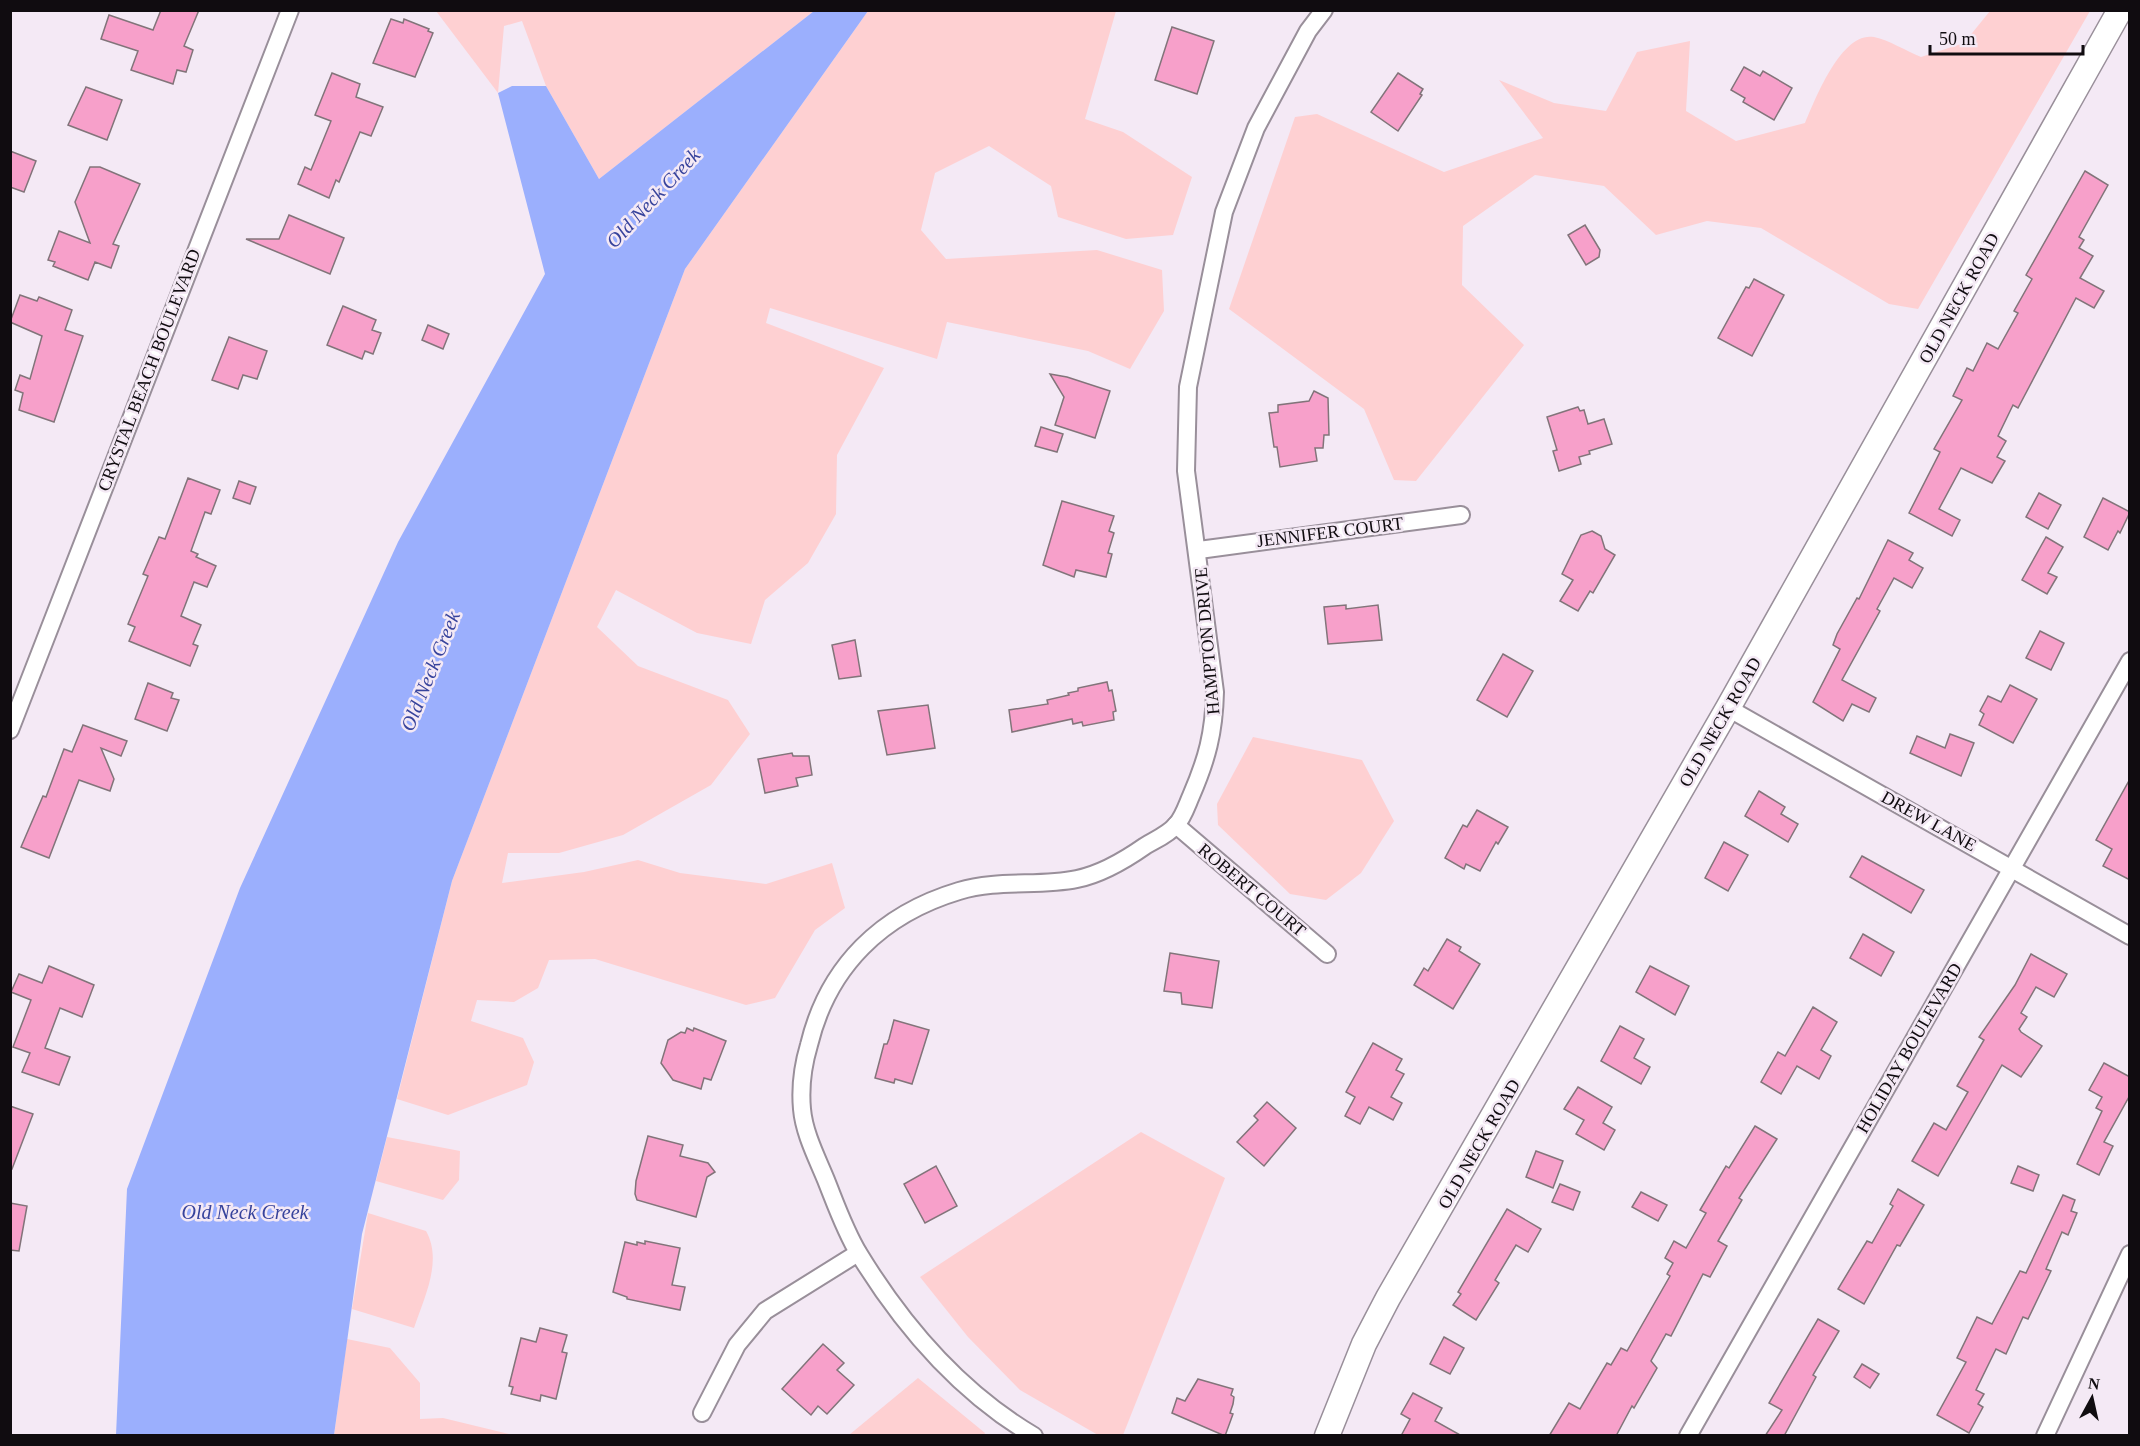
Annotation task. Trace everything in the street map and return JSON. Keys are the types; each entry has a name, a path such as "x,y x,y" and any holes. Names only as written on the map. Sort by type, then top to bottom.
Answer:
{"street":[{"name":"CRYSTAL BEACH BOULEVARD","path":"10,730 290,10"},
{"name":"HAMPTON DRIVE","path":"1176,825 1208,756 1215,722 1215,692 1186,471 1188,387 1224,212 1256,128 1308,31 1324,10"},
{"name":"OLD NECK ROAD","path":"1327,1436 1364,1344 1388,1298 1728,708 2120,10"},
{"name":"JENNIFER COURT","path":"1198,550 1461,515"},
{"name":"HOLIDAY BOULEVARD","path":"1688,1436 2130,661"},
{"name":"DREW LANE","path":"1728,708 2130,936"},
{"name":"ROBERT COURT","path":"1176,825 1327,954"},
{"path":"1034,1436 959,1381 901,1315 858,1253 812,1146 802,1111 805,1058 815,1018 832,983 858,950 894,919 927,902 962,890 1001,884 1077,879 1115,865 1176,825"},
{"path":"702,1413 737,1345 765,1311 858,1253"},
{"path":"2045,1436 2130,1254"}],"shaded area":[{"path":"436,11 814,11 599,179 546,86 522,21 504,26 498,93"},
{"path":"868,11 1116,11 1085,119 1123,132 1192,177 1173,235 1126,239 1058,217 1051,186 989,146 935,173 921,230 946,259 1097,250 1162,270 1164,311 1130,369 1088,351 947,322 937,359 770,308 766,323 884,368 837,455 836,514 808,563 765,600 751,644 697,633 616,590 597,627 638,666 728,700 750,734 711,785 623,835 559,853 508,853 502,883 584,872 638,860 680,873 766,884 832,863 845,908 815,930 775,998 746,1005 595,959 549,960 538,988 514,1002 477,1000 471,1021 523,1038 534,1062 527,1085 448,1115 397,1099 452,881 685,269"},
{"path":"1990,11 2090,11 1918,309 1889,304 1761,228 1707,221 1656,235 1604,186 1535,175 1463,226 1462,285 1524,345 1416,481 1394,480 1364,409 1229,309 1295,117 1317,114 1444,172 1543,138 1499,80 1554,103 1606,111 1637,52 1690,41 1686,111 1736,141 1805,123 1831,69 1851,45 1862,38 1880,38 1921,57 1964,43"},
{"path":"1253,737 1362,760 1394,821 1361,873 1326,900 1290,894 1218,825 1217,804"},
{"path":"1141,1132 1225,1178 1123,1435 1098,1435 1020,1390 968,1337 920,1277"},
{"path":"387,1137 460,1151 459,1180 443,1200 376,1181"},
{"path":"368,1213 426,1231 431,1243 433,1255 430,1279 414,1328 352,1309"},
{"path":"347,1339 390,1348 420,1383 420,1419 443,1418 513,1435 334,1436"},
{"path":"918,1378 985,1433 984,1435 849,1435"}],"water":[{"name":"Old Neck Creek","path":"814,11 868,11 685,269 452,881 362,1234 334,1435 116,1435 127,1189 240,888 398,542 545,274 498,93 512,86 546,86 599,179"}],"building":[{"path":"161,10 199,10 184,46 193,50 186,72 177,70 173,84 131,70 138,51 101,39 109,15 153,30"},
{"path":"391,19 403,23 404,19 429,29 428,31 433,33 415,77 373,63"},
{"path":"1172,27 1214,41 1197,94 1155,80"},
{"path":"1744,67 1760,76 1763,71 1792,88 1774,120 1743,102 1745,98 1731,90"},
{"path":"332,73 360,84 356,97 383,107 371,136 360,132 339,182 336,180 329,198 298,184 305,167 311,170 331,121 315,115"},
{"path":"1398,73 1423,89 1420,94 1422,95 1398,131 1371,112"},
{"path":"86,87 122,100 107,140 68,125"},
{"path":"10,151 36,161 24,192 10,187"},
{"path":"90,167 100,167 140,184 113,244 119,246 111,268 95,262 88,280 53,266 55,262 48,260 59,231 90,243 75,202"},
{"path":"2085,171 2108,185 2079,237 2084,240 2079,248 2093,256 2080,278 2104,291 2094,308 2076,298 2018,408 2013,405 1998,436 2006,441 1997,457 2005,461 1992,483 1961,468 1939,509 1960,520 1952,536 1909,513 1940,452 1934,449 1962,400 1953,396 1967,368 1973,371 1987,343 1998,349 2018,313 2014,311 2032,279 2026,275"},
{"path":"289,215 344,238 330,274 246,239 279,239"},
{"path":"1585,225 1600,250 1599,257 1586,265 1568,235"},
{"path":"1754,279 1784,295 1752,356 1718,338 1746,287 1749,288"},
{"path":"20,295 37,301 39,297 72,310 65,330 83,336 54,422 19,410 23,393 15,390 20,375 30,379 42,336 10,322"},
{"path":"343,306 376,320 372,330 381,333 373,354 365,351 362,359 327,345"},
{"path":"428,325 449,334 443,349 422,340"},
{"path":"229,337 267,351 257,379 243,375 238,389 212,380"},
{"path":"1050,374 1110,391 1095,438 1055,425 1064,397"},
{"path":"1314,391 1328,398 1329,435 1324,435 1323,448 1315,448 1317,461 1280,467 1277,447 1274,447 1269,413 1278,412 1278,405 1309,401"},
{"path":"1578,407 1580,411 1584,410 1588,424 1604,419 1612,444 1589,451 1590,454 1579,457 1581,464 1559,471 1553,451 1557,450 1547,417"},
{"path":"1041,427 1063,434 1057,452 1035,446"},
{"path":"188,478 220,490 211,514 205,512 191,551 198,554 196,557 216,566 207,587 194,582 181,616 201,625 193,644 198,646 190,666 129,641 135,627 128,624 148,576 143,574 159,537 165,539"},
{"path":"239,481 256,487 250,504 233,498"},
{"path":"2039,493 2061,505 2048,529 2026,517"},
{"path":"2103,498 2130,512 2120,533 2118,531 2108,550 2084,537"},
{"path":"1062,501 1114,516 1109,531 1114,533 1108,553 1112,554 1106,577 1076,570 1074,577 1043,565"},
{"path":"1592,531 1601,536 1605,549 1615,555 1593,593 1590,591 1578,611 1560,601 1573,580 1562,574 1581,535"},
{"path":"2046,537 2063,547 2048,573 2057,577 2047,594 2022,580"},
{"path":"1888,540 1913,553 1909,560 1923,568 1912,588 1894,578 1877,609 1880,611 1842,680 1876,698 1869,712 1852,704 1843,721 1813,702 1840,649 1833,645 1837,634 1857,598 1859,599"},
{"path":"1346,605 1346,609 1378,605 1382,640 1328,644 1324,607"},
{"path":"2040,631 2064,643 2051,670 2026,658"},
{"path":"855,640 861,676 839,679 832,645"},
{"path":"1503,654 1533,671 1507,717 1477,700"},
{"path":"1107,682 1109,691 1112,690 1116,711 1113,712 1114,720 1083,726 1082,722 1073,724 1072,719 1012,732 1009,710 1048,704 1047,700 1069,695 1068,693 1078,691 1078,688"},
{"path":"148,683 173,693 171,698 179,700 167,731 135,719"},
{"path":"2010,685 2037,699 2013,743 1979,725 1984,714 1980,711 1988,696 2001,702"},
{"path":"928,705 935,748 887,755 878,711"},
{"path":"83,725 127,741 121,756 101,748 114,779 110,791 79,780 49,858 21,847 43,796 46,797 64,749 72,752"},
{"path":"1950,734 1974,743 1961,776 1910,753 1917,736 1945,748"},
{"path":"792,753 793,756 809,756 812,775 796,778 798,786 765,793 758,759"},
{"path":"2130,779 2130,880 2103,866 2112,849 2096,840"},
{"path":"1759,791 1785,807 1781,814 1798,824 1788,842 1745,816"},
{"path":"1477,810 1508,827 1498,844 1496,842 1480,871 1466,864 1464,869 1445,858 1463,825 1467,827"},
{"path":"1724,842 1748,855 1728,891 1705,878"},
{"path":"1862,856 1924,890 1911,913 1850,877"},
{"path":"1863,934 1894,952 1881,976 1850,958"},
{"path":"1447,939 1461,947 1459,951 1480,964 1453,1009 1414,985 1424,968 1428,971"},
{"path":"1170,953 1219,961 1212,1008 1182,1004 1181,993 1164,991"},
{"path":"2031,954 2067,974 2054,997 2036,987 2021,1013 2027,1017 2019,1029 2042,1046 2021,1077 2002,1065 1938,1176 1912,1161 1934,1123 1946,1130 1968,1092 1957,1086 1984,1040 1979,1037 2015,985"},
{"path":"49,966 94,985 82,1017 60,1008 45,1048 70,1057 59,1085 22,1072 30,1053 13,1047 31,1000 11,992 19,974 42,983"},
{"path":"1650,966 1689,986 1675,1015 1636,992"},
{"path":"1813,1007 1837,1022 1821,1050 1831,1056 1819,1079 1797,1066 1781,1094 1761,1082 1778,1052 1785,1056"},
{"path":"894,1020 929,1030 912,1084 895,1079 894,1083 875,1078 884,1044 887,1044"},
{"path":"1620,1026 1644,1039 1634,1058 1650,1067 1641,1084 1601,1061"},
{"path":"687,1028 693,1031 694,1028 726,1041 711,1080 704,1078 701,1089 673,1080 661,1063 668,1040 681,1032 685,1033"},
{"path":"1373,1043 1402,1059 1396,1070 1404,1074 1391,1097 1402,1103 1393,1120 1369,1107 1360,1124 1345,1116 1355,1097 1346,1092"},
{"path":"2104,1063 2130,1077 2130,1095 2104,1142 2113,1146 2099,1175 2077,1164 2102,1111 2096,1108 2102,1097 2089,1090"},
{"path":"1578,1087 1612,1107 1603,1123 1615,1130 1604,1150 1576,1134 1584,1120 1564,1109"},
{"path":"1267,1102 1296,1128 1264,1166 1237,1142 1258,1120 1254,1116"},
{"path":"10,1106 33,1114 12,1169 10,1168"},
{"path":"1755,1126 1777,1139 1739,1198 1742,1200 1718,1241 1727,1246 1710,1277 1703,1274 1671,1336 1666,1334 1651,1361 1657,1368 1616,1436 1549,1436 1569,1403 1580,1409 1607,1363 1611,1365 1621,1348 1627,1351 1670,1276 1667,1274 1673,1263 1665,1258 1674,1241 1686,1248 1706,1213 1700,1210 1726,1166 1729,1168"},
{"path":"648,1136 683,1145 680,1156 708,1163 715,1172 707,1177 696,1217 637,1200 636,1181"},
{"path":"1536,1151 1563,1161 1553,1188 1526,1177"},
{"path":"936,1166 957,1206 925,1223 904,1184"},
{"path":"2018,1166 2039,1175 2033,1191 2011,1183"},
{"path":"1560,1184 1580,1192 1573,1210 1552,1202"},
{"path":"1898,1189 1924,1205 1900,1246 1897,1245 1864,1304 1838,1289 1867,1241 1872,1243 1893,1206 1890,1204"},
{"path":"1641,1192 1667,1205 1658,1221 1632,1207"},
{"path":"2063,1195 2075,1200 2071,1211 2077,1213 2068,1235 2062,1232 2046,1269 2051,1271 2028,1319 2023,1317 2006,1354 1996,1349 1976,1390 1984,1394 1978,1404 1983,1407 1969,1433 1937,1415 1966,1362 1957,1358 1977,1317 1992,1324 2020,1271 2026,1273"},
{"path":"10,1203 27,1206 19,1251 10,1250"},
{"path":"1507,1209 1541,1229 1528,1252 1516,1245 1495,1280 1499,1283 1476,1320 1453,1305 1461,1294 1458,1292"},
{"path":"645,1241 680,1248 672,1285 685,1287 680,1310 627,1299 613,1292 625,1242 637,1245 637,1242 645,1244"},
{"path":"1818,1319 1839,1331 1813,1375 1816,1377 1784,1436 1765,1436 1782,1410 1769,1403"},
{"path":"540,1328 567,1335 562,1352 567,1353 556,1399 541,1395 540,1401 511,1394 513,1387 509,1386 521,1338 536,1342"},
{"path":"1444,1337 1464,1348 1450,1374 1430,1364"},
{"path":"823,1344 844,1363 837,1370 854,1385 827,1414 818,1406 811,1415 782,1389"},
{"path":"1862,1364 1879,1374 1870,1388 1854,1377"},
{"path":"1198,1379 1233,1389 1231,1395 1234,1397 1230,1413 1233,1414 1225,1436 1172,1413 1177,1398 1185,1401"},
{"path":"1413,1393 1442,1408 1435,1421 1462,1436 1401,1436 1410,1419 1401,1414"}]}
